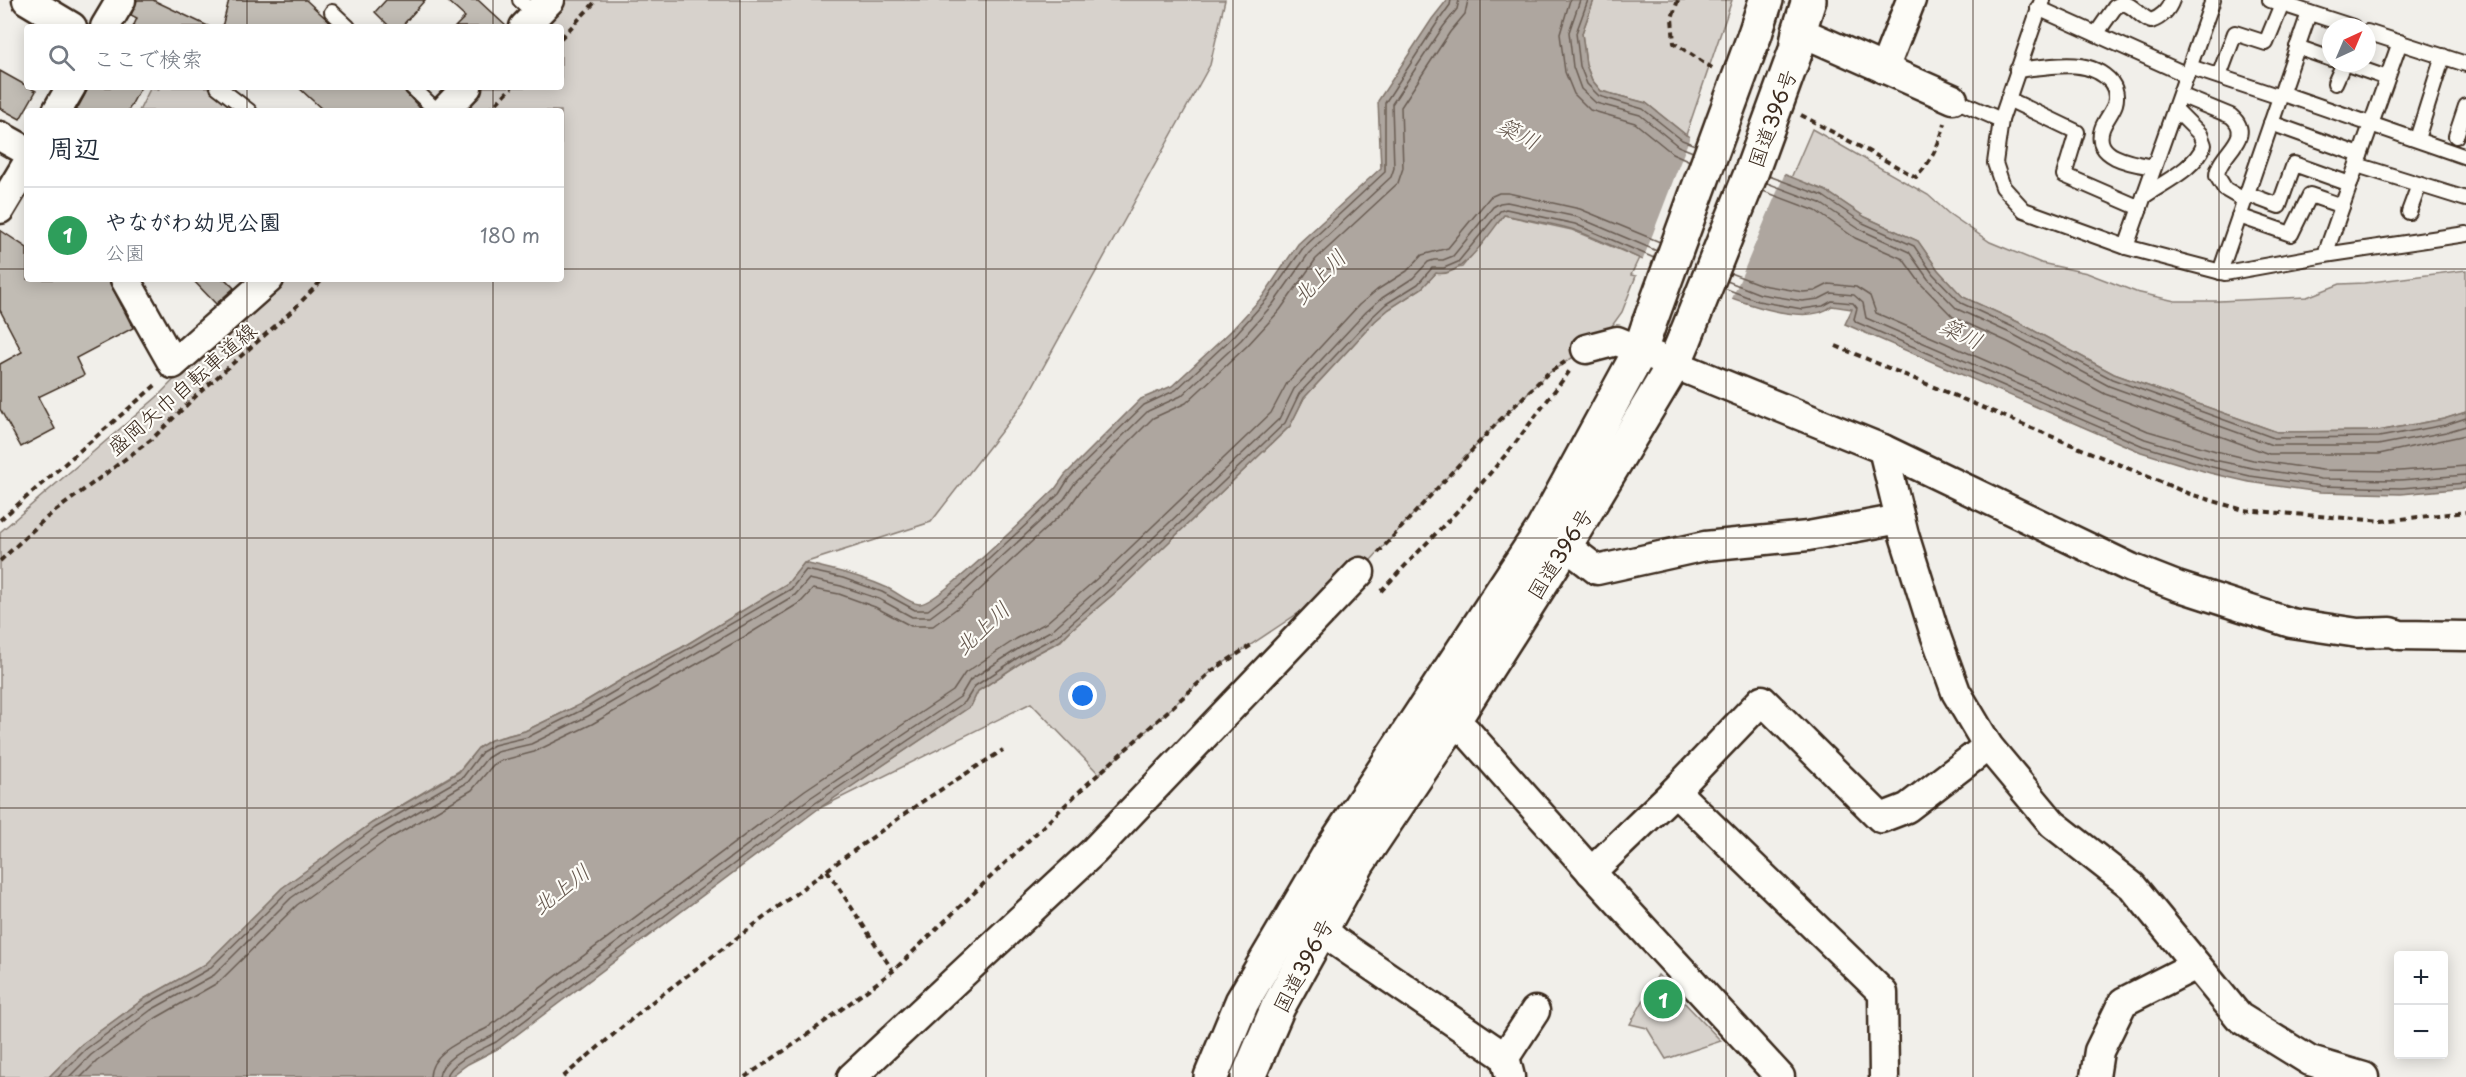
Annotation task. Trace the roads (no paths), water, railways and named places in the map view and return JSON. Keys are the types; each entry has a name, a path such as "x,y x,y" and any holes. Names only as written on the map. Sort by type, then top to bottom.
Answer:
{"highway":[{"name":"国道396号","path":"1555,536 1645,338 1766,0"},
{"name":"国道396号","path":"1211,1077 1242,1002 1358,863 1443,710 1555,536 1679,351 1750,176 1809,0"},
{"name":"国道396号","path":"1248,1077 1278,1007 1310,918"}],"street":[{"path":"27,0 67,24"},
{"path":"107,24 121,0"},
{"path":"1884,69 1911,0"},
{"path":"1797,41 1884,69 1953,99"},
{"path":"59,108 69,90"},
{"path":"447,108 464,90"},
{"path":"0,136 24,149"},
{"path":"0,209 24,169"},
{"path":"127,282 173,364 262,282"},
{"path":"1586,349 1617,341 1645,338 1679,351 2131,567 2177,586 2291,623 2358,633 2391,632 2400,635 2466,636"},
{"path":"1883,449 1900,519 1935,634 1956,692 1988,746 2053,824 2132,886 2239,1017 2310,1061 2364,1077"},
{"path":"1555,536 1597,570 1706,546 1808,536 1900,519"},
{"path":"852,1077 1093,852 1360,572"},
{"path":"1591,872 1675,791 1762,700 1881,818 1907,808 1988,746"},
{"path":"1443,710 1780,1077"},
{"path":"1675,791 1883,993 1884,1077 1879,1077"},
{"path":"1310,918 1508,1067 1535,1011"},
{"path":"2095,1077 2099,1051 2123,1002 2196,965"}],"lane":[{"path":"2096,34 2115,7 2123,3 2131,5 2145,19 2151,21 2160,17 2169,8 2172,0"},
{"path":"2126,247 2213,0"},
{"path":"2219,76 2235,33 2265,43 2276,2 2325,18"},
{"path":"2466,157 2371,123 2219,76 2188,71 2096,34 2040,4 2001,120 1995,164 2003,187 2024,210 2126,247 2226,273 2325,255 2466,234"},
{"path":"332,12 345,24"},
{"path":"2220,272 2309,13"},
{"path":"2376,35 2466,64"},
{"path":"2325,255 2400,42"},
{"path":"2297,47 2322,56"},
{"path":"2417,139 2443,56"},
{"path":"2335,83 2344,63 2387,78"},
{"path":"2018,70 2081,66 2095,70 2105,77 2113,84 2116,94 2115,103 2101,132 2103,145 2110,155 2122,161 2154,167"},
{"path":"222,90 245,108"},
{"path":"415,90 434,108"},
{"path":"2180,95 2231,116 2236,121 2239,129 2236,145 2220,163 2217,176 2224,189 2279,206 2294,164 2350,184"},
{"path":"1953,99 2001,120"},
{"path":"2008,99 2078,132 2064,175 2142,202"},
{"path":"2142,202 2188,166 2202,151 2204,145 2200,134 2175,109"},
{"path":"2456,136 2466,109"},
{"path":"2271,123 2419,185 2466,199"},
{"path":"2409,212 2419,185"},
{"path":"2239,216 2291,234 2310,195 2342,206"}],"water":[{"path":"1447,0 1594,0 1582,33 1586,65 1592,80 1601,91 1646,103 1686,135 1826,191 1865,217 1918,241 1938,270 1963,297 2018,322 2114,374 2277,432 2378,431 2444,419 2466,412 2466,488 2401,494 2320,492 2249,482 2210,473 2141,452 1845,324 1852,309 1832,306 1811,314 1780,312 1704,287 1571,229 1504,215 1465,262 1446,273 1436,273 1422,288 1375,321 1304,398 1290,426 1123,586 1060,641 1028,658 978,691 971,706 818,809 499,1048 468,1064 450,1077 49,1077 82,1044 144,999 206,964 282,888 372,823 459,772 478,748 491,740 525,731 581,704 636,671 681,648 788,583 804,563 873,582 919,604 945,589 987,554 1055,489 1065,475 1141,399 1172,386 1231,331 1263,296 1298,244 1381,168 1378,101"}],"place":[{"name":"やながわ幼児公園","path":"1663,999"}],"water label":[{"name":"簗川","path":"1519,132"},
{"name":"北上川","path":"1318,276"},
{"name":"簗川","path":"1962,332"},
{"name":"北上川","path":"981,627"},
{"name":"北上川","path":"560,888"}]}
